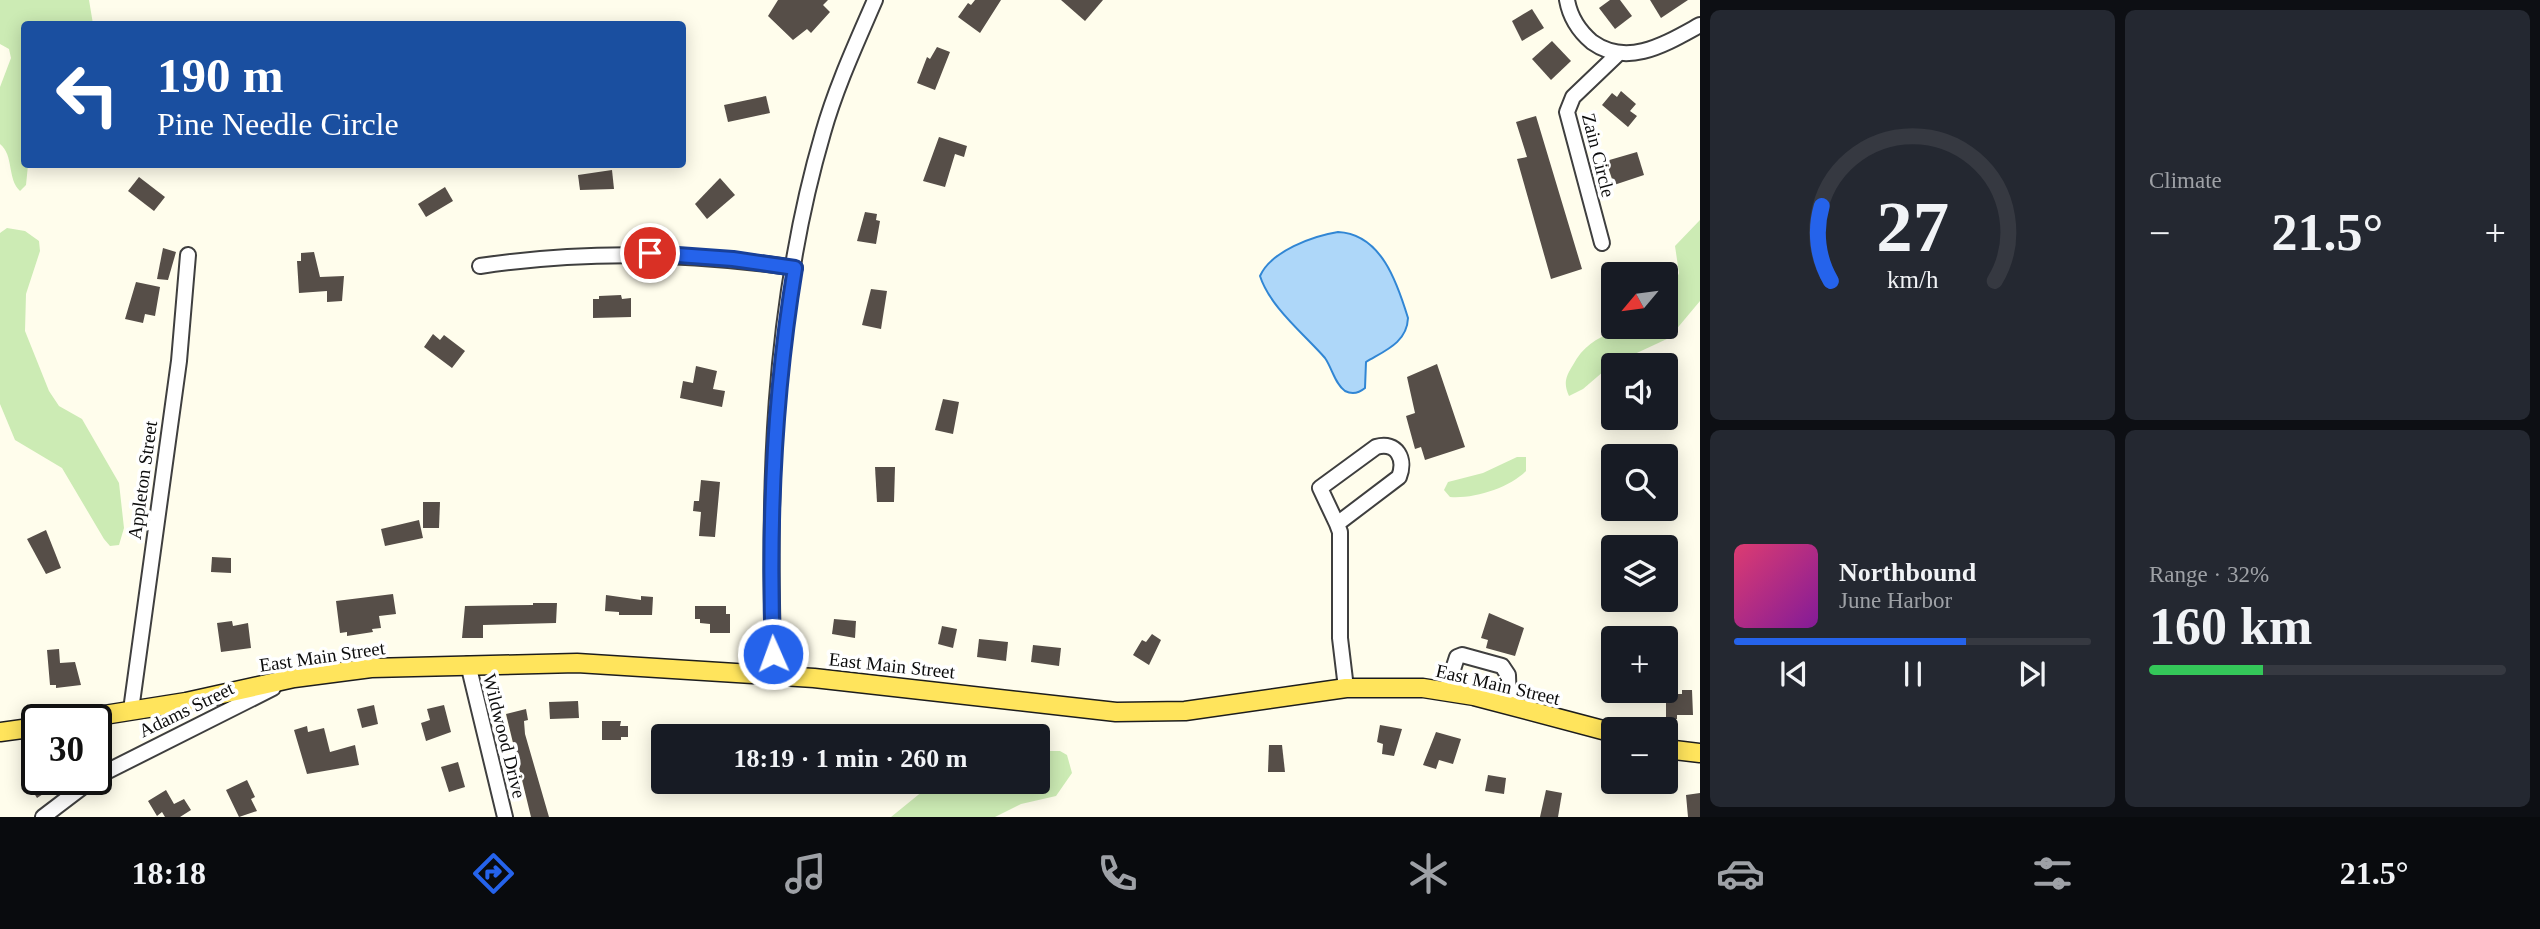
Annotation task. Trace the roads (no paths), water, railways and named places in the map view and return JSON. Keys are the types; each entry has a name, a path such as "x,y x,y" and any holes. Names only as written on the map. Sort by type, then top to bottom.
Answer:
{"main road":[{"name":"East Main Street","path":"112,713 294,678 371,668 468,664 630,665 774,674 1082,710 1145,712 1220,708 1346,688 1397,687 1446,691 1601,730"},
{"path":"0,732 21,729"},
{"path":"1678,750 1700,753"}],"street":[{"path":"774,674 771,497 779,391 795,268 823,132 875,0"},
{"path":"1567,0 1572,17 1588,38 1598,46 1619,52 1651,50 1700,24"},
{"name":"Zain Circle","path":"1602,243 1567,112 1573,97 1619,52"},
{"path":"480,266 571,254 624,252 733,259 795,268"},
{"name":"Appleton Street","path":"131,710 182,336 187,255"},
{"path":"1337,524 1399,477 1403,467 1401,455 1394,448 1384,444 1376,447 1320,488 1340,532 1340,638 1346,688"},
{"path":"1446,691 1457,657 1462,654 1502,666 1508,675 1509,705"},
{"name":"Wildwood Drive","path":"468,664 505,817"},
{"name":"Adams Street","path":"112,769 199,723 294,678"},
{"name":"Adams Street","path":"43,817 72,795"}],"water":[{"path":"1338,232 1366,241 1385,262 1408,318 1407,327 1399,340 1366,362 1365,388 1356,393 1342,388 1325,358 1271,299 1260,276 1265,267 1283,252 1305,241"}]}
